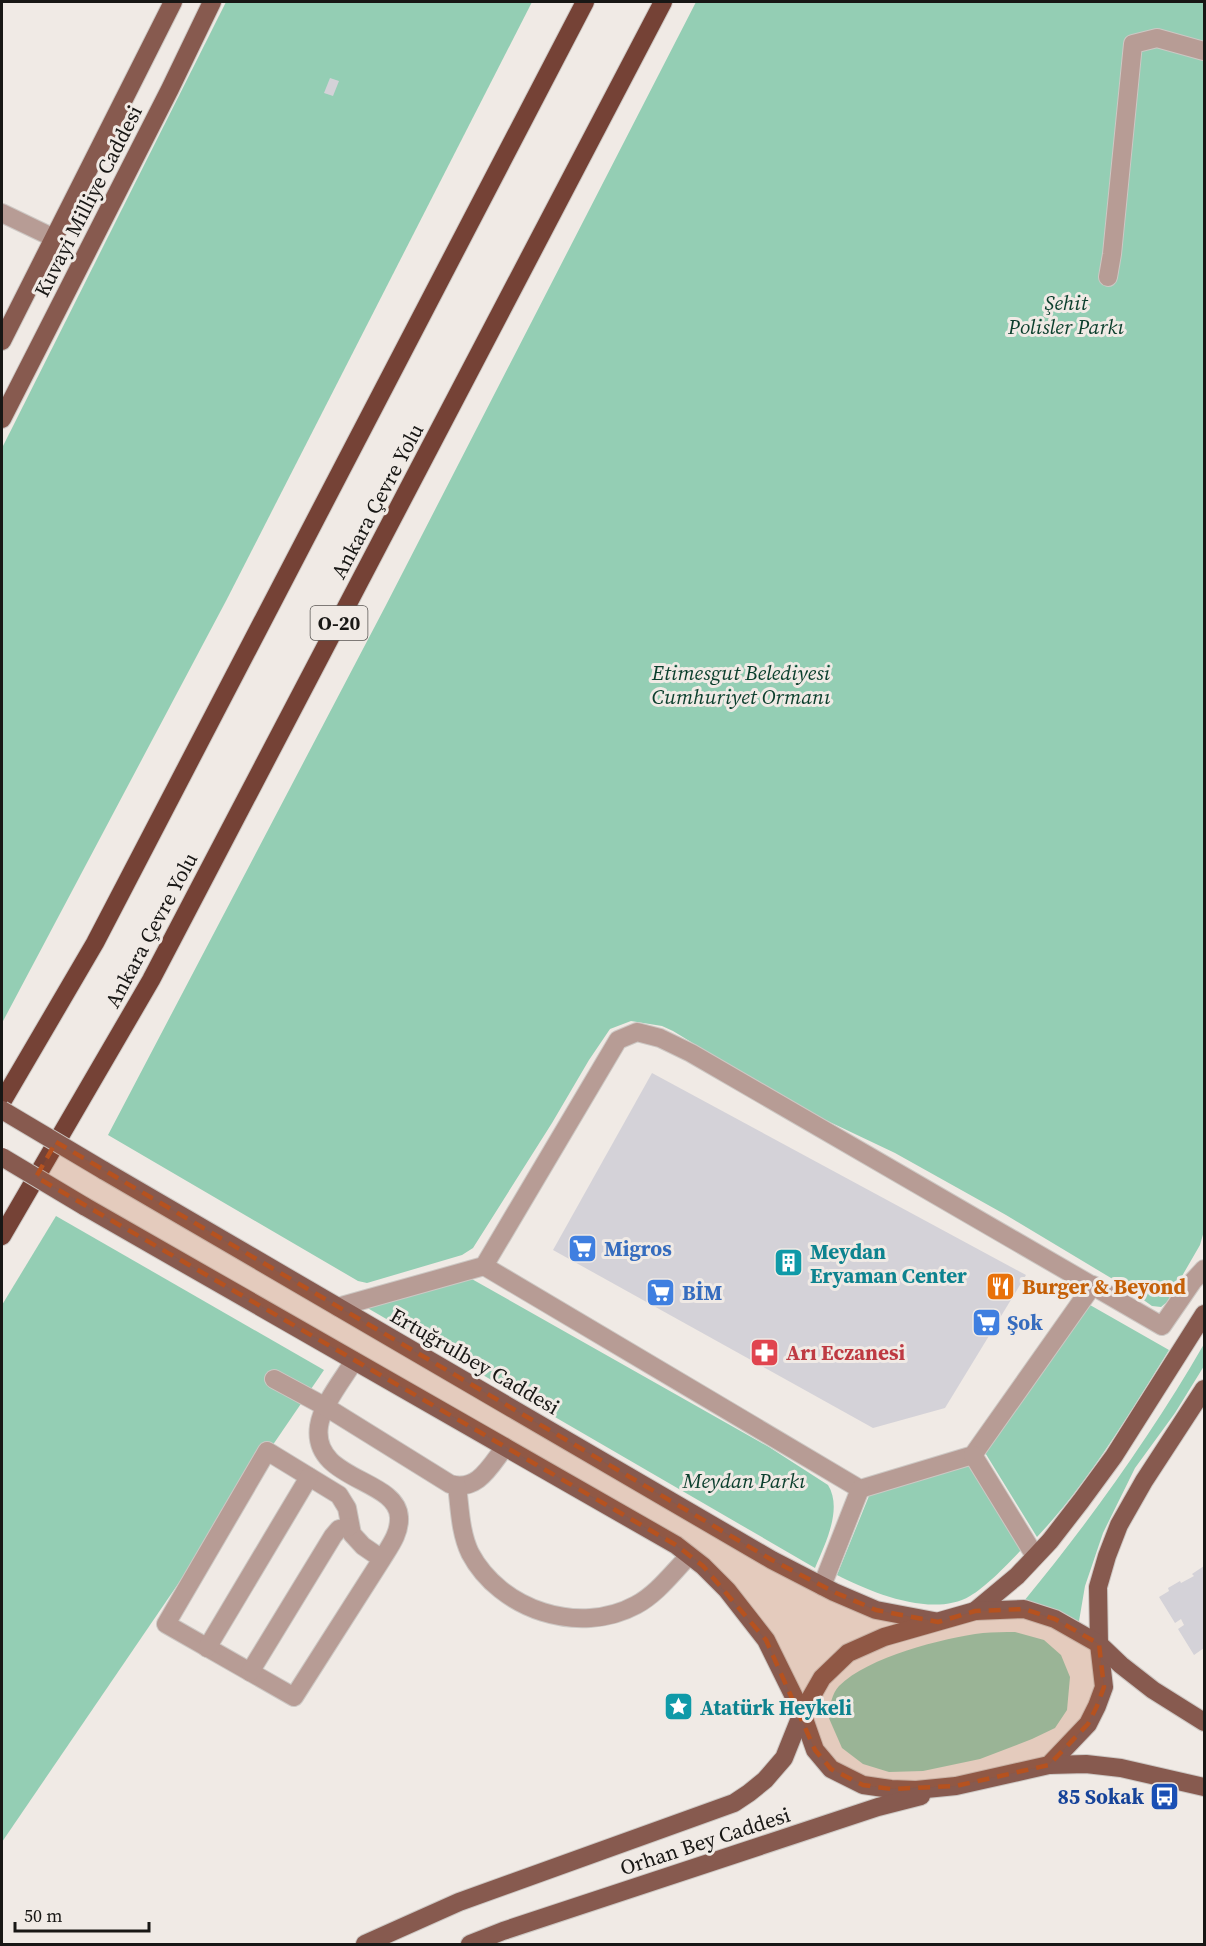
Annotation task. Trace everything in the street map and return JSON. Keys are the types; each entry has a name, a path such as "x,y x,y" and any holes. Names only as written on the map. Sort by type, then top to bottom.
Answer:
{"highway":[{"name":"Ankara Çevre Yolu","path":"2,1102 95,943 585,2"},
{"name":"Ankara Çevre Yolu","path":"2,1236 151,980 663,2"}],"main road":[{"name":"Kuvayi Milliye Caddesi","path":"2,341 173,2"},
{"name":"Kuvayi Milliye Caddesi","path":"2,419 212,2"},
{"name":"Ertuğrulbey Caddesi","path":"2,1110 772,1560 876,1610 938,1622"},
{"path":"2,1157 676,1545 703,1566 727,1590 766,1640 802,1713 815,1750 831,1769 863,1785 891,1790 956,1786 1049,1765 1086,1764 1121,1768 1204,1787"},
{"path":"975,1611 1017,1576 1069,1517 1114,1456 1204,1314"},
{"path":"1049,1765 1088,1724 1104,1687 1098,1587 1119,1525 1144,1481 1204,1389"},
{"path":"938,1622 975,1611 1024,1609 1055,1619 1100,1644 1121,1665 1153,1690 1204,1722"},
{"name":"Orhan Bey Caddesi","path":"366,1944 459,1902 734,1803 765,1780 784,1758 802,1713 822,1678 848,1653 884,1637 938,1622"},
{"name":"Orhan Bey Caddesi","path":"470,1944 514,1927 878,1807 956,1786"}],"street":[{"path":"1108,277 1133,44 1157,38 1204,51"},
{"path":"2,213 54,238"},
{"path":"338,1307 484,1266 618,1040 637,1032 660,1038 691,1053 1162,1326 1204,1269"},
{"path":"484,1266 861,1489 973,1455 1093,1285"},
{"path":"354,1361 321,1416 318,1434 324,1454 338,1467 386,1496 399,1513 397,1532 382,1559 294,1697 166,1624 267,1451 339,1496 347,1508 349,1527 356,1540 382,1559"},
{"path":"274,1379 326,1407 444,1481 457,1486 471,1485 477,1481 505,1447"},
{"path":"973,1455 1035,1556"},
{"path":"207,1648 309,1477"},
{"path":"457,1486 464,1538 479,1567 501,1591 536,1610 553,1615 584,1618 596,1618 622,1611 648,1598 689,1556"},
{"path":"822,1586 861,1489"},
{"path":"250,1672 333,1536 339,1529 349,1527"}],"highlighted area":[{"path":"56,1142 772,1560 834,1592 876,1610 938,1622 975,1611 1024,1609 1055,1619 1099,1644 1104,1687 1088,1724 1049,1765 956,1786 891,1789 863,1785 831,1769 815,1750 766,1640 703,1566 676,1545 36,1177"}],"green space":[{"path":"226,2 532,2 227,599 2,1023 2,448"},
{"name":"Etimesgut Belediyesi Cumhuriyet Ormanı","path":"696,2 1204,2 1204,1231 1200,1245 1167,1302 1161,1307 1152,1306 1121,1284 1006,1215 895,1153 796,1106 662,1026 631,1021 610,1029 473,1248 462,1255 367,1283 358,1281 108,1135 385,607"},
{"path":"56,1216 324,1370 2,1842 2,1305"},
{"name":"Meydan Parkı","path":"470,1278 769,1447 828,1485 834,1505 833,1515 815,1568 364,1306"},
{"path":"1090,1305 1169,1350 1091,1471 1037,1537 984,1451"},
{"path":"1204,1344 1204,1366 1175,1413 1135,1468 1103,1533 1085,1586 1078,1627 1024,1601 1073,1540 1119,1476 1163,1411"},
{"path":"968,1462 1022,1549 990,1581 970,1596 939,1605 921,1604 885,1595 837,1575 871,1491"},
{"path":"1015,1632 1044,1640 1061,1655 1070,1677 1067,1710 1055,1728 980,1759 923,1771 889,1772 863,1764 842,1748 828,1716 835,1692 852,1676 887,1658 928,1644 983,1633"}],"building":[{"path":"330,78 339,81 333,96 324,93"},
{"name":"Meydan Eryaman Center","path":"652,1073 1026,1275 945,1408 873,1428 553,1250"},
{"path":"1204,1566 1204,1648 1194,1655 1178,1629 1184,1625 1181,1619 1175,1623 1159,1597 1169,1591 1168,1588 1194,1576 1192,1574"}],"place":[{"name":"Migros","path":"583,1248"},
{"name":"Meydan Eryaman Center","path":"789,1263"},
{"name":"Burger & Beyond","path":"1001,1286"},
{"name":"BİM","path":"661,1292"},
{"name":"Şok","path":"986,1322"},
{"name":"Arı Eczanesi","path":"765,1352"},
{"name":"Atatürk Heykeli","path":"679,1707"},
{"name":"85 Sokak","path":"1165,1796"}],"park label":[{"name":"Şehit Polisler Parkı","path":"1066,314"}]}
